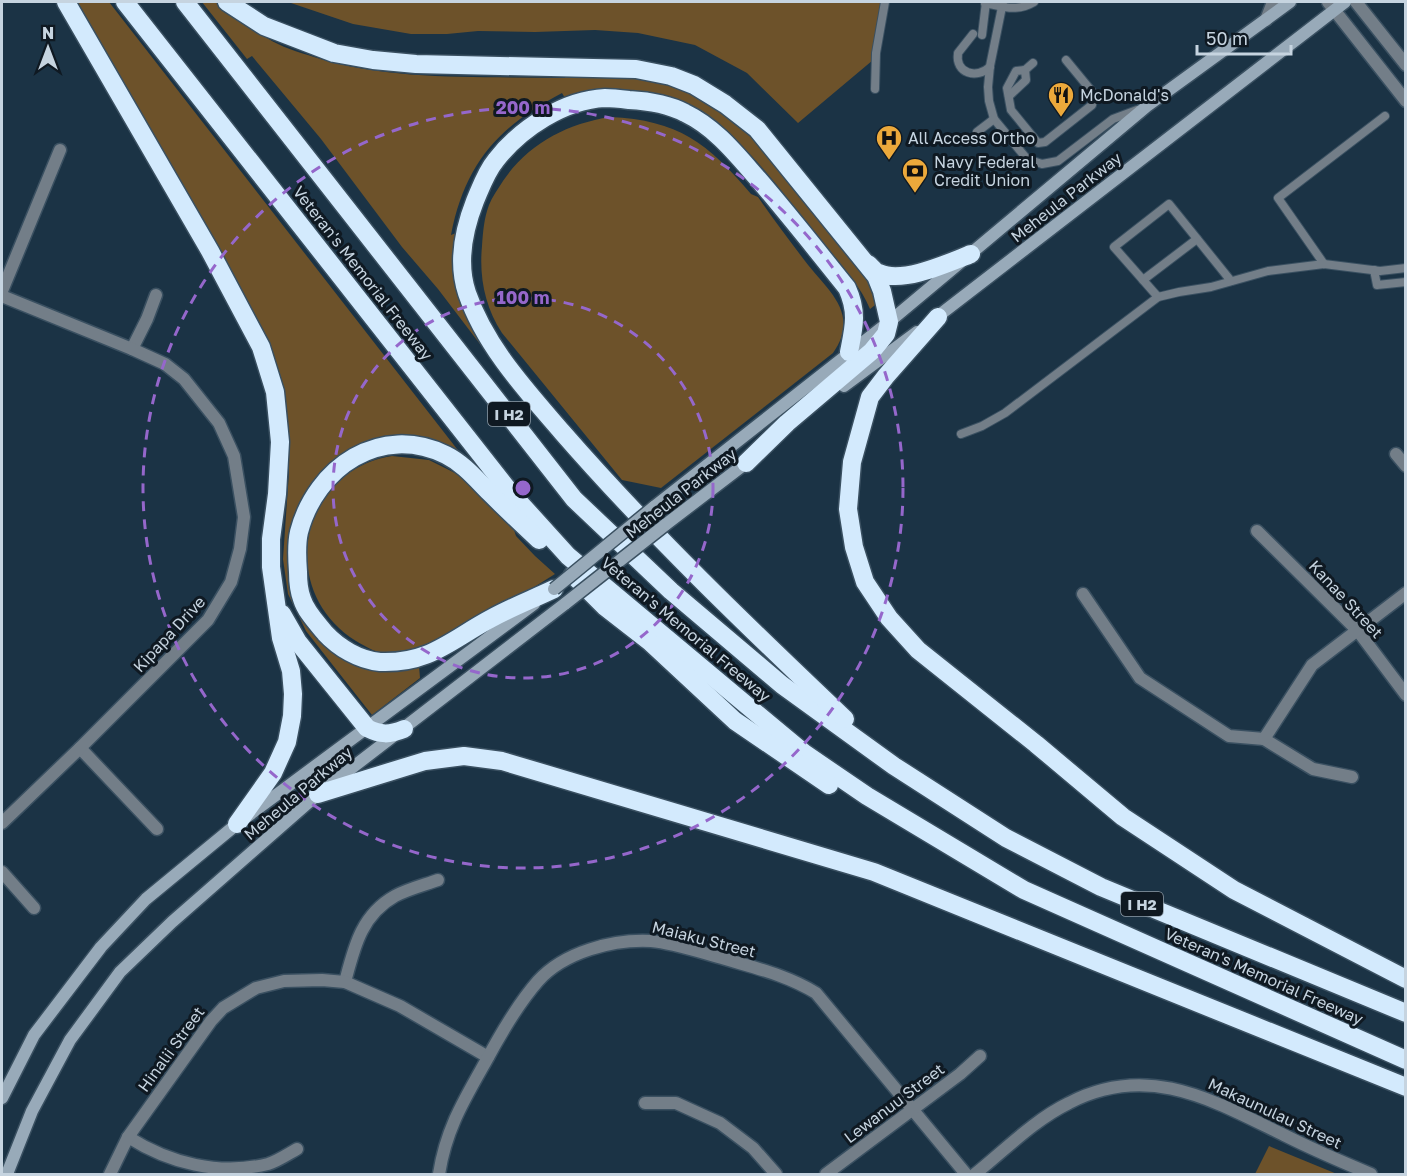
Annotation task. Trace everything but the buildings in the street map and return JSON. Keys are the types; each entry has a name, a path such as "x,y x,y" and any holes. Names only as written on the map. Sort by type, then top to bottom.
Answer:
{"highway":[{"path":"66,2 210,251 261,347 275,392 280,442 277,494 270,539 281,638 291,671 292,716 287,742 273,773 237,824"},
{"name":"Veteran's Memorial Freeway","path":"124,2 510,492 568,556 804,753 867,796 1024,890 1406,1060"},
{"name":"Veteran's Memorial Freeway","path":"185,2 574,499 671,591 782,685 894,766 1006,838 1101,887 1406,1013"},
{"path":"227,2 264,26 334,53 373,60 416,64 636,69 671,76 725,104 757,129 876,276 889,322 886,334 872,351 787,423 746,463"},
{"path":"849,352 854,328 854,305 847,288 776,199 723,139 686,113 662,104 604,98 573,106 548,116 519,136 494,162 482,183 467,219 462,253 465,288 489,339 531,396 605,481 759,637 894,766"},
{"path":"864,261 879,273 900,276 918,273 971,254"},
{"path":"938,317 870,397 852,462 848,509 854,547 866,582 890,618 918,650 1123,817 1234,890 1406,980"},
{"path":"560,596 492,618 435,653 410,660 379,662 354,655 334,642 315,621 302,600 296,552 299,531 321,487 342,464 363,452 388,444 415,444 444,454 462,464 605,607 650,642 735,721 872,812 1024,890"},
{"path":"274,590 282,615 298,642 366,728 379,734 390,734 404,729"},
{"path":"318,794 425,761 464,756 502,761 874,872 1406,1087"}],"main road":[{"name":"Meheula Parkway","path":"8,1174 32,1111 70,1040 120,972 172,922 318,794 404,729 560,596 654,507 889,322 1146,106 1290,2"},
{"name":"Meheula Parkway","path":"2,1098 34,1035 101,947 146,899 237,824 366,728 664,525 864,370 938,317 1331,6 1346,2"}],"street":[{"path":"1266,20 1273,2"},
{"path":"1356,2 1406,65"},
{"path":"1331,6 1406,101"},
{"path":"2,291 60,150"},
{"path":"132,349 156,295"},
{"name":"Kipapa Drive","path":"2,296 165,364 184,379 219,423 234,456 240,484 243,517 240,549 231,582 208,620 2,822"},
{"path":"1396,454 1406,466"},
{"name":"Kanae Street","path":"1257,531 1358,631 1406,694"},
{"path":"1264,739 1312,665 1406,592"},
{"path":"1083,594 1140,678 1229,736 1264,739 1314,769 1352,777"},
{"path":"80,748 157,829"},
{"path":"2,872 34,908"},
{"path":"345,982 357,938 370,916 396,896 438,880"},
{"name":"Maiaku Street","path":"439,1174 453,1120 513,1013 540,979 561,963 581,953 605,945 631,941 654,941 707,954 794,980 816,993 966,1174"},
{"name":"Hinalii Street","path":"110,1174 128,1137 223,1008 256,988 284,981 345,982 400,1006 488,1057"},
{"name":"Lewanuu Street","path":"826,1174 960,1074 980,1056"},
{"name":"Makaunulau Street","path":"975,1174 1047,1115 1069,1102 1110,1087 1137,1085 1167,1087 1214,1101 1295,1141 1371,1174"},
{"path":"645,1103 676,1103 720,1123 753,1148 776,1174"},
{"path":"128,1137 148,1149 201,1168 243,1168 269,1163 297,1149"}],"lane":[{"path":"875,89 876,53 885,2"},
{"path":"982,35 986,2 1016,9 1025,8 1034,2"},
{"path":"1002,4 990,66 989,101 994,119 1027,159 1042,164 1058,161 1113,119 1146,106"},
{"path":"973,34 958,53 959,65 967,73 973,75 984,72 990,66"},
{"path":"1033,63 1025,70 1016,71 1006,88 1011,111 1038,143 1045,142 1092,105 1094,94 1066,60"},
{"path":"1324,264 1278,198 1385,116"},
{"path":"977,132 994,119"},
{"path":"1158,297 1114,247 1169,204 1231,281"},
{"path":"1143,280 1197,239"},
{"path":"961,434 982,426 1005,413 1158,297 1268,271 1324,264 1374,270 1406,268"},
{"path":"1374,270 1377,285 1406,282"}],"shaded area":[{"path":"70,2 109,2 464,458 418,437 386,436 367,442 349,450 322,470 295,515 292,530 303,618 312,632 326,647 419,666 420,678 372,715 306,631 288,594 283,559 289,472 289,433 285,400"},
{"path":"202,2 215,2 284,47 344,65 375,71 470,77 565,78 565,75 603,74 654,80 697,94 740,121 869,277 879,302 870,309 853,281 768,174 725,131 709,119 565,98 562,93 520,119 488,149 465,187 451,235 456,233 454,265 555,436 531,411 438,289 402,247 321,139 252,56 247,59"},
{"path":"288,2 886,2 879,55 798,123 747,73 695,45 638,33 595,30 411,34 353,24"},
{"path":"610,117 655,123 673,129 705,148 720,161 751,194 758,197 831,292 838,303 844,326 841,339 833,353 661,488 622,480 502,333 487,302 483,280 481,258 486,215 493,196 513,168 536,146 549,138 578,125"},
{"path":"392,456 429,460 463,477 499,513 514,530 516,536 555,574 456,637 437,646 389,655 374,651 356,641 331,619 315,593 307,564 309,535 318,508 335,484 360,466"},
{"path":"1269,1146 1337,1174 1255,1174"}],"place":[{"name":"McDonald's","path":"1061,118"},
{"name":"All Access Ortho","path":"889,161"},
{"name":"Navy Federal Credit Union","path":"915,194"}]}
